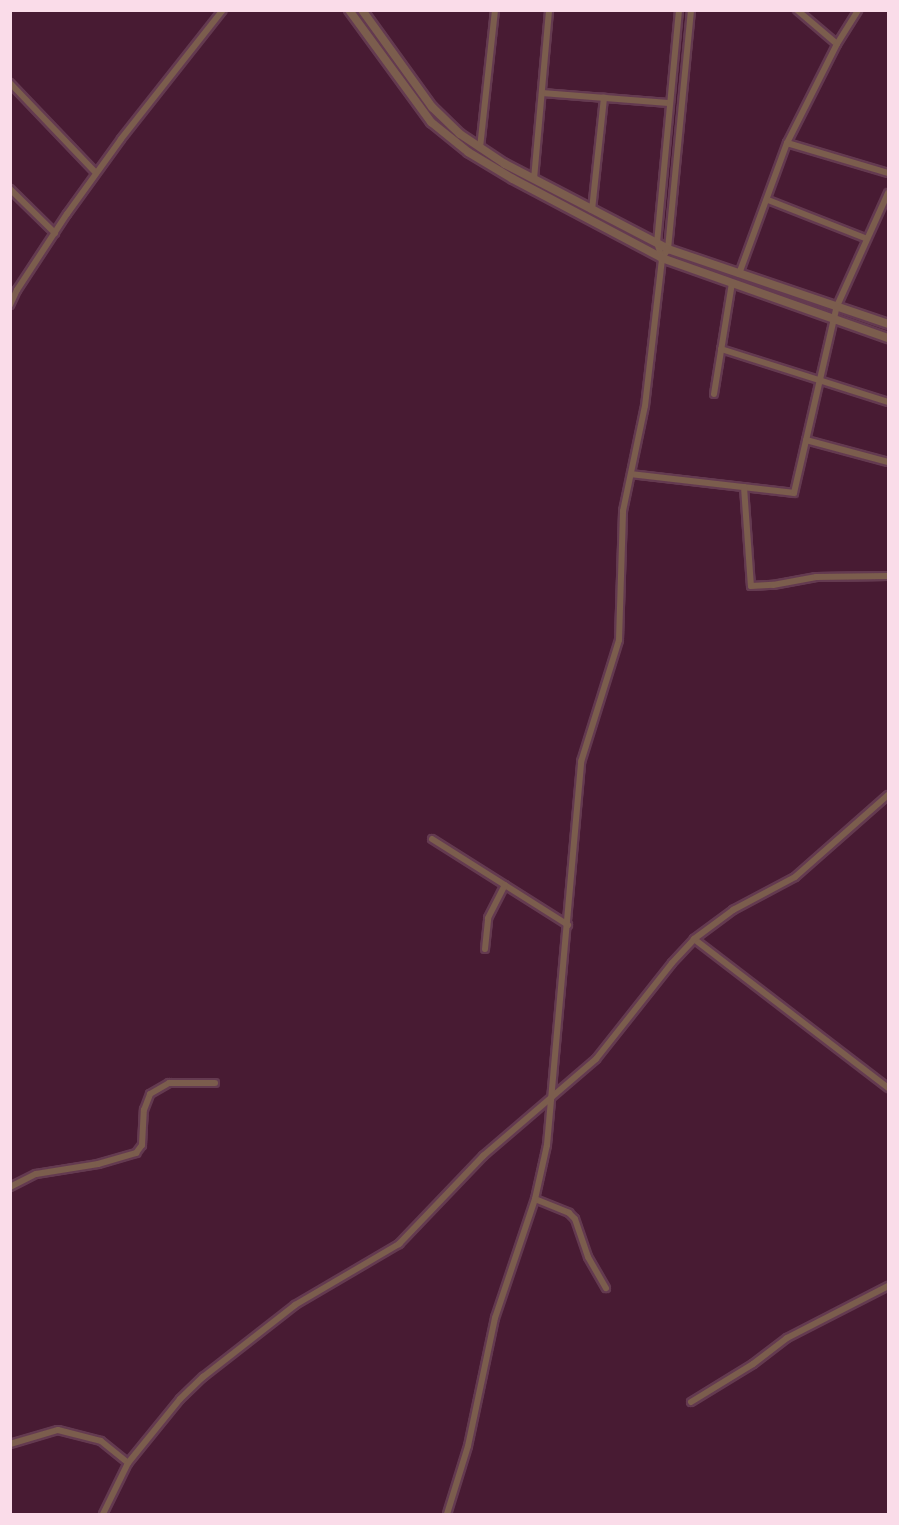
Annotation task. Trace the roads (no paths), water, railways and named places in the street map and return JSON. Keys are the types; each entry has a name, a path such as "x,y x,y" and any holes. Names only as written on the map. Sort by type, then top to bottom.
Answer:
{"street":[{"path":"10,305 14,288 96,173 223,10"},
{"path":"349,10 431,122 513,179 662,258 888,338"},
{"path":"362,10 432,107 460,134 480,148 668,249 888,324"},
{"path":"480,148 495,10"},
{"path":"534,179 549,10"},
{"path":"447,1515 468,1446 495,1318 535,1199 548,1145 581,762 619,640 623,511 645,406 662,258 657,243 679,10"},
{"path":"662,258 668,249 692,10"},
{"path":"797,10 837,44"},
{"path":"739,274 787,143 837,44 858,10"},
{"path":"10,83 96,173"},
{"path":"542,93 669,103"},
{"path":"592,210 604,98"},
{"path":"787,143 888,173"},
{"path":"10,189 55,233"},
{"path":"631,474 794,493 833,318 866,238 888,193"},
{"path":"768,200 866,238"},
{"path":"714,394 732,283"},
{"path":"721,349 819,378 888,402"},
{"path":"806,440 888,462"},
{"path":"744,487 751,586 773,585 816,576 888,576"},
{"path":"103,1515 128,1463 180,1400 203,1377 303,1300 381,1257 399,1244 483,1156 596,1059 672,963 694,939 733,910 795,877 888,795"},
{"path":"432,839 568,925"},
{"path":"485,949 488,918 505,885"},
{"path":"694,939 888,1088"},
{"path":"10,1187 36,1174 98,1164 136,1153 142,1145 145,1104 150,1094 169,1083 215,1083"},
{"path":"535,1199 569,1213 575,1219 588,1257 606,1288"},
{"path":"691,1402 753,1364 787,1338 888,1286"},
{"path":"10,1444 58,1430 101,1441 128,1463"}]}
